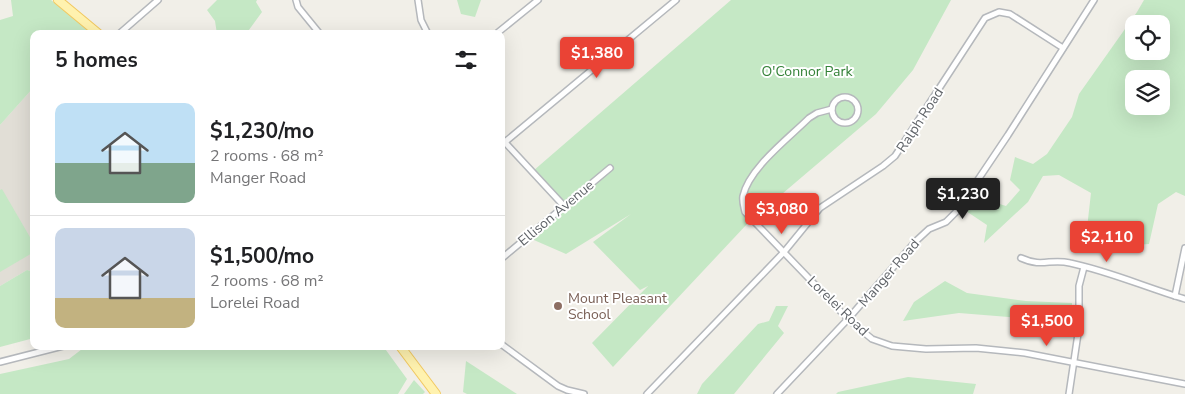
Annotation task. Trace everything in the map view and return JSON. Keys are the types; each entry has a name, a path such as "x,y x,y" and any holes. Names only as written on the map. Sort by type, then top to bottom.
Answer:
{"main road":[{"path":"58,0 94,30"},
{"path":"403,350 436,394"}],"street":[{"path":"124,30 158,0"},
{"path":"296,0 298,7 317,30"},
{"path":"418,0 420,20 426,30"},
{"path":"501,30 538,0"},
{"path":"505,138 676,0"},
{"name":"Manger Road","path":"777,394 848,320 916,241 929,229 951,218 958,210 1008,136 1094,0"},
{"name":"Ralph Road","path":"647,394 784,252 820,208 896,156 985,18 999,12 1010,14 1063,48"},
{"path":"845,97 852,100 858,110 853,120 846,123 836,120 832,110 834,102 845,97"},
{"name":"Lorelei Road","path":"832,110 809,118 762,163 743,195 743,203 745,212 848,320 872,339 881,344 892,346 997,350 1074,362 1185,384"},
{"path":"505,142 564,206"},
{"name":"Ellison Avenue","path":"505,256 610,168"},
{"path":"1175,296 1185,248"},
{"path":"1021,258 1033,264 1060,261 1084,267 1185,299"},
{"path":"1069,394 1079,327 1079,286 1084,267"},
{"path":"505,347 558,386 584,394"},
{"path":"0,362 47,350"}],"shaded area":[{"path":"30,91 30,271 27,270 0,286 0,125"}],"green space":[{"path":"11,0 51,0 87,30 30,30 30,91 0,125 0,20 13,16"},
{"path":"217,0 257,0 256,2 262,12 249,30 216,30 215,21 207,10"},
{"path":"457,0 481,0 475,17 461,14"},
{"name":"O'Connor Park","path":"731,0 951,0 913,70 876,114 748,223 613,367 592,343 648,286 640,290 593,242 631,214 566,254 527,237 564,206 533,171"},
{"path":"1144,0 1185,0 1185,196 1176,192 1158,204 1149,244 1136,245 1087,228 1091,193 1059,175 1043,176 1028,202 984,243 987,225 966,211 977,197 1006,206 1020,190 1010,180 1015,157 1033,164 1047,154 1072,117 1079,94 1125,29 1125,60 1170,60 1170,15 1135,15"},
{"path":"2,189 30,237 30,254 0,272 0,190"},
{"path":"27,270 30,271 30,339 0,347 0,286"},
{"path":"945,281 967,293 1026,301 1072,303 1072,319 1022,318 959,313 903,321 914,302"},
{"path":"776,306 788,306 778,326 784,333 734,394 697,394 702,384 758,324 769,321"},
{"path":"81,350 386,350 407,379 398,394 0,394 0,374 69,359"},
{"path":"466,361 517,394 467,394 463,392"},
{"path":"908,377 976,384 973,394 836,394 838,392"},
{"path":"414,380 425,392 423,394 404,394"}],"place":[{"name":"Mount Pleasant School","path":"558,306"}]}
